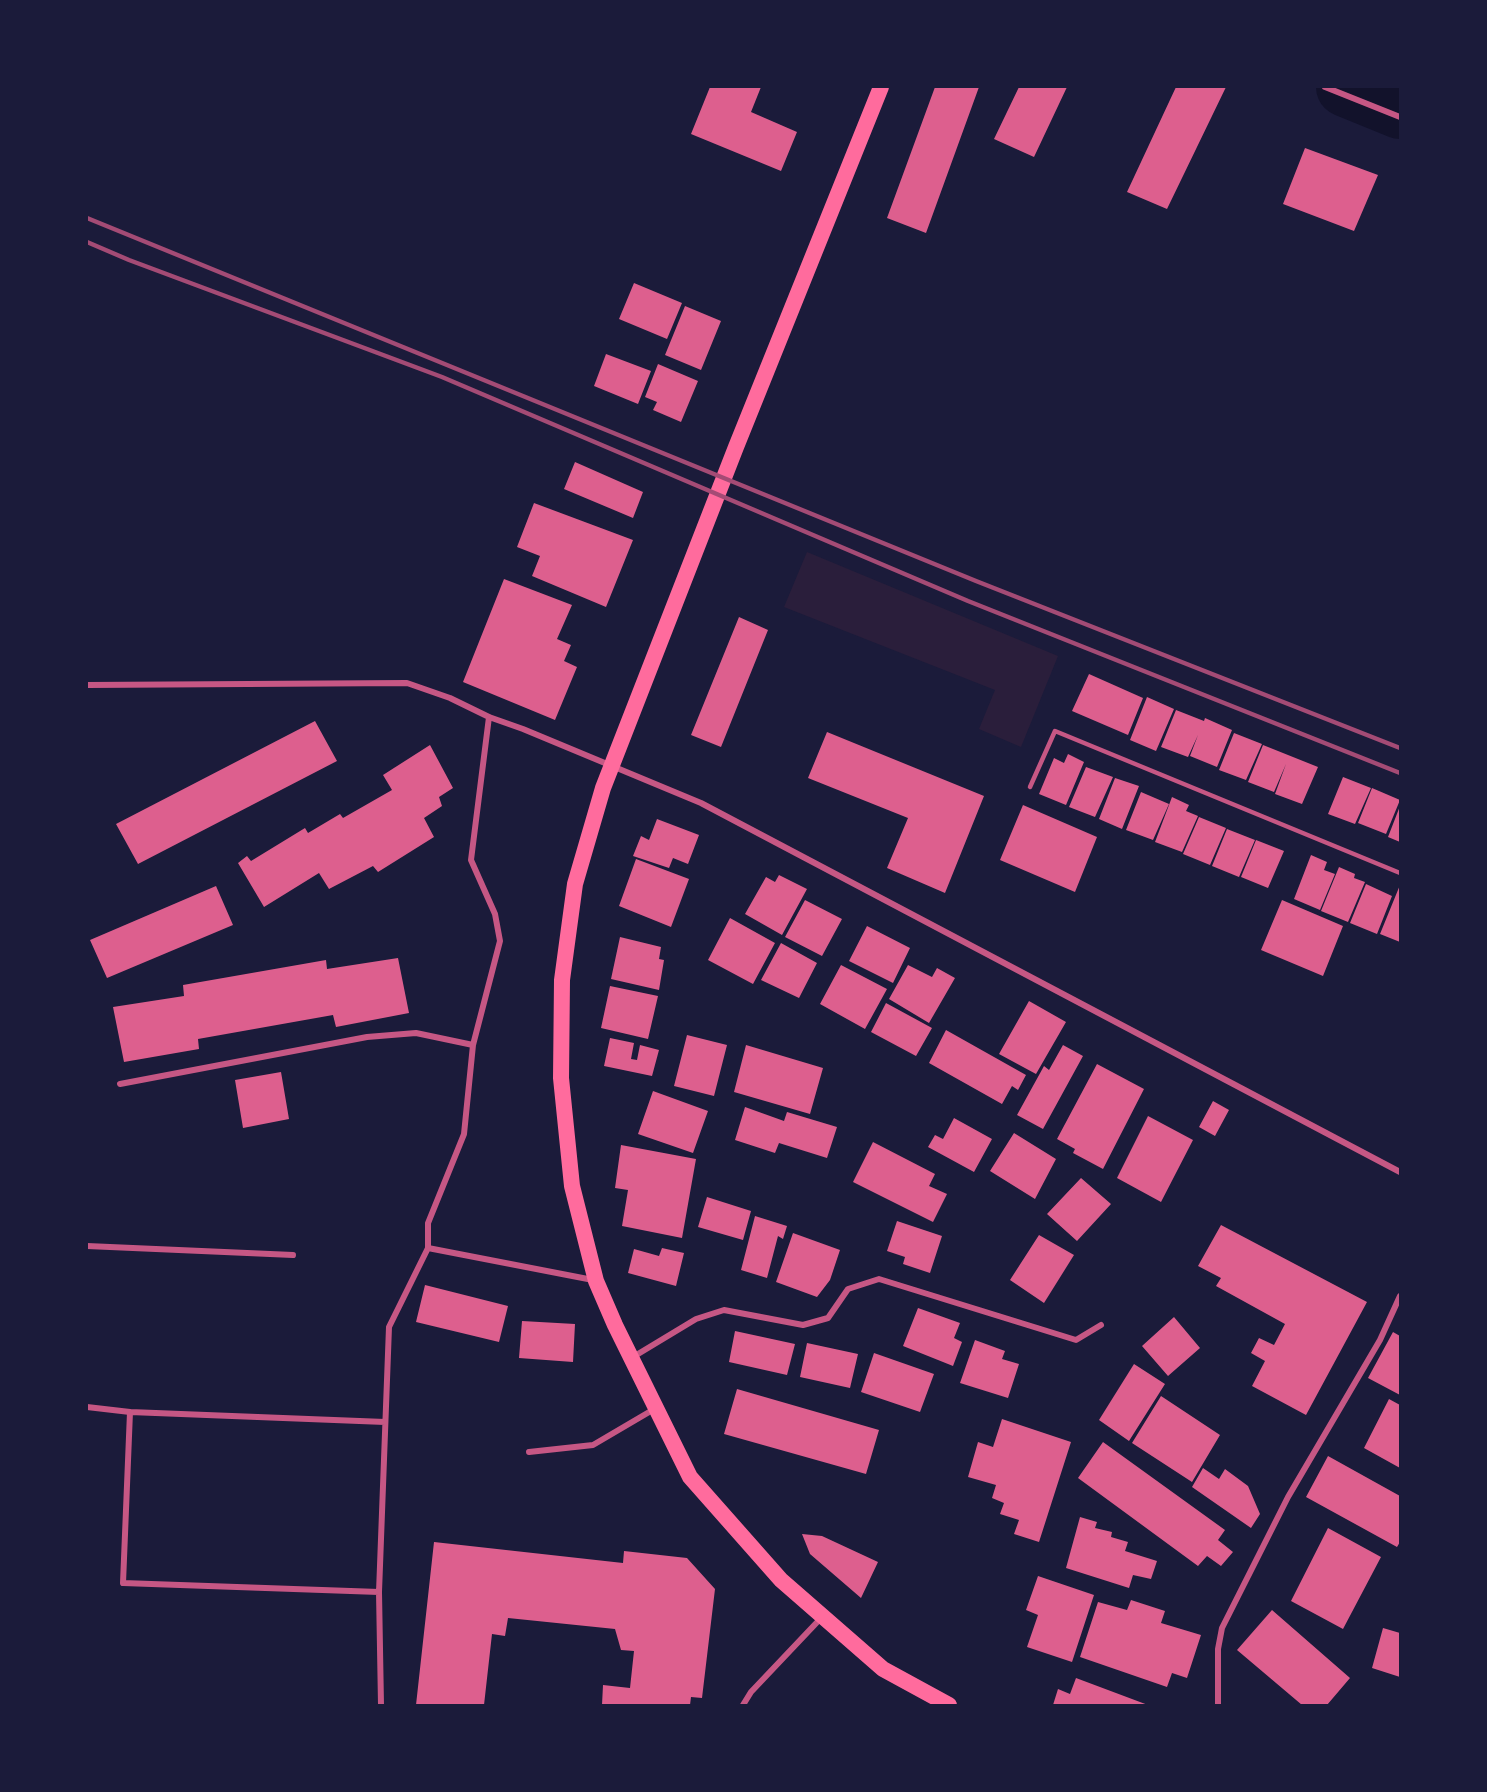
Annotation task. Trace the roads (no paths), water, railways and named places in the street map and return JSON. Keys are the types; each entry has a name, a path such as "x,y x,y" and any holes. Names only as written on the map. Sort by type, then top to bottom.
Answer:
{"highway":[{"path":"881,87 832,204 603,788 575,884 561,980 561,1078 572,1186 596,1281 690,1477 781,1580 883,1669 948,1705"}],"street":[{"path":"1325,87 1400,117"},
{"path":"87,685 407,683 450,698 489,717 701,803 1400,1172"},
{"path":"381,1705 379,1592 389,1327 428,1248 428,1223 464,1134 473,1045 500,942 495,914 471,860 489,717"},
{"path":"120,1084 367,1036 416,1033 473,1045"},
{"path":"87,1246 293,1255"},
{"path":"428,1248 596,1281"},
{"path":"631,1358 696,1319 724,1310 803,1325 828,1318 848,1289 879,1279 1076,1340 1101,1325"},
{"path":"1218,1705 1218,1649 1222,1628 1288,1497 1380,1340 1400,1296"},
{"path":"87,1407 130,1412 385,1422"},
{"path":"530,1452 593,1445 656,1408"},
{"path":"130,1412 123,1583 379,1592"},
{"path":"743,1705 751,1692 823,1617"}],"lane":[{"path":"1030,788 1055,731 1400,873"}],"waterway":[{"path":"1346,87 1400,109"}],"railway":[{"path":"87,218 976,581 1400,748"},
{"path":"87,242 129,260 442,377 968,601 1400,773"}]}
